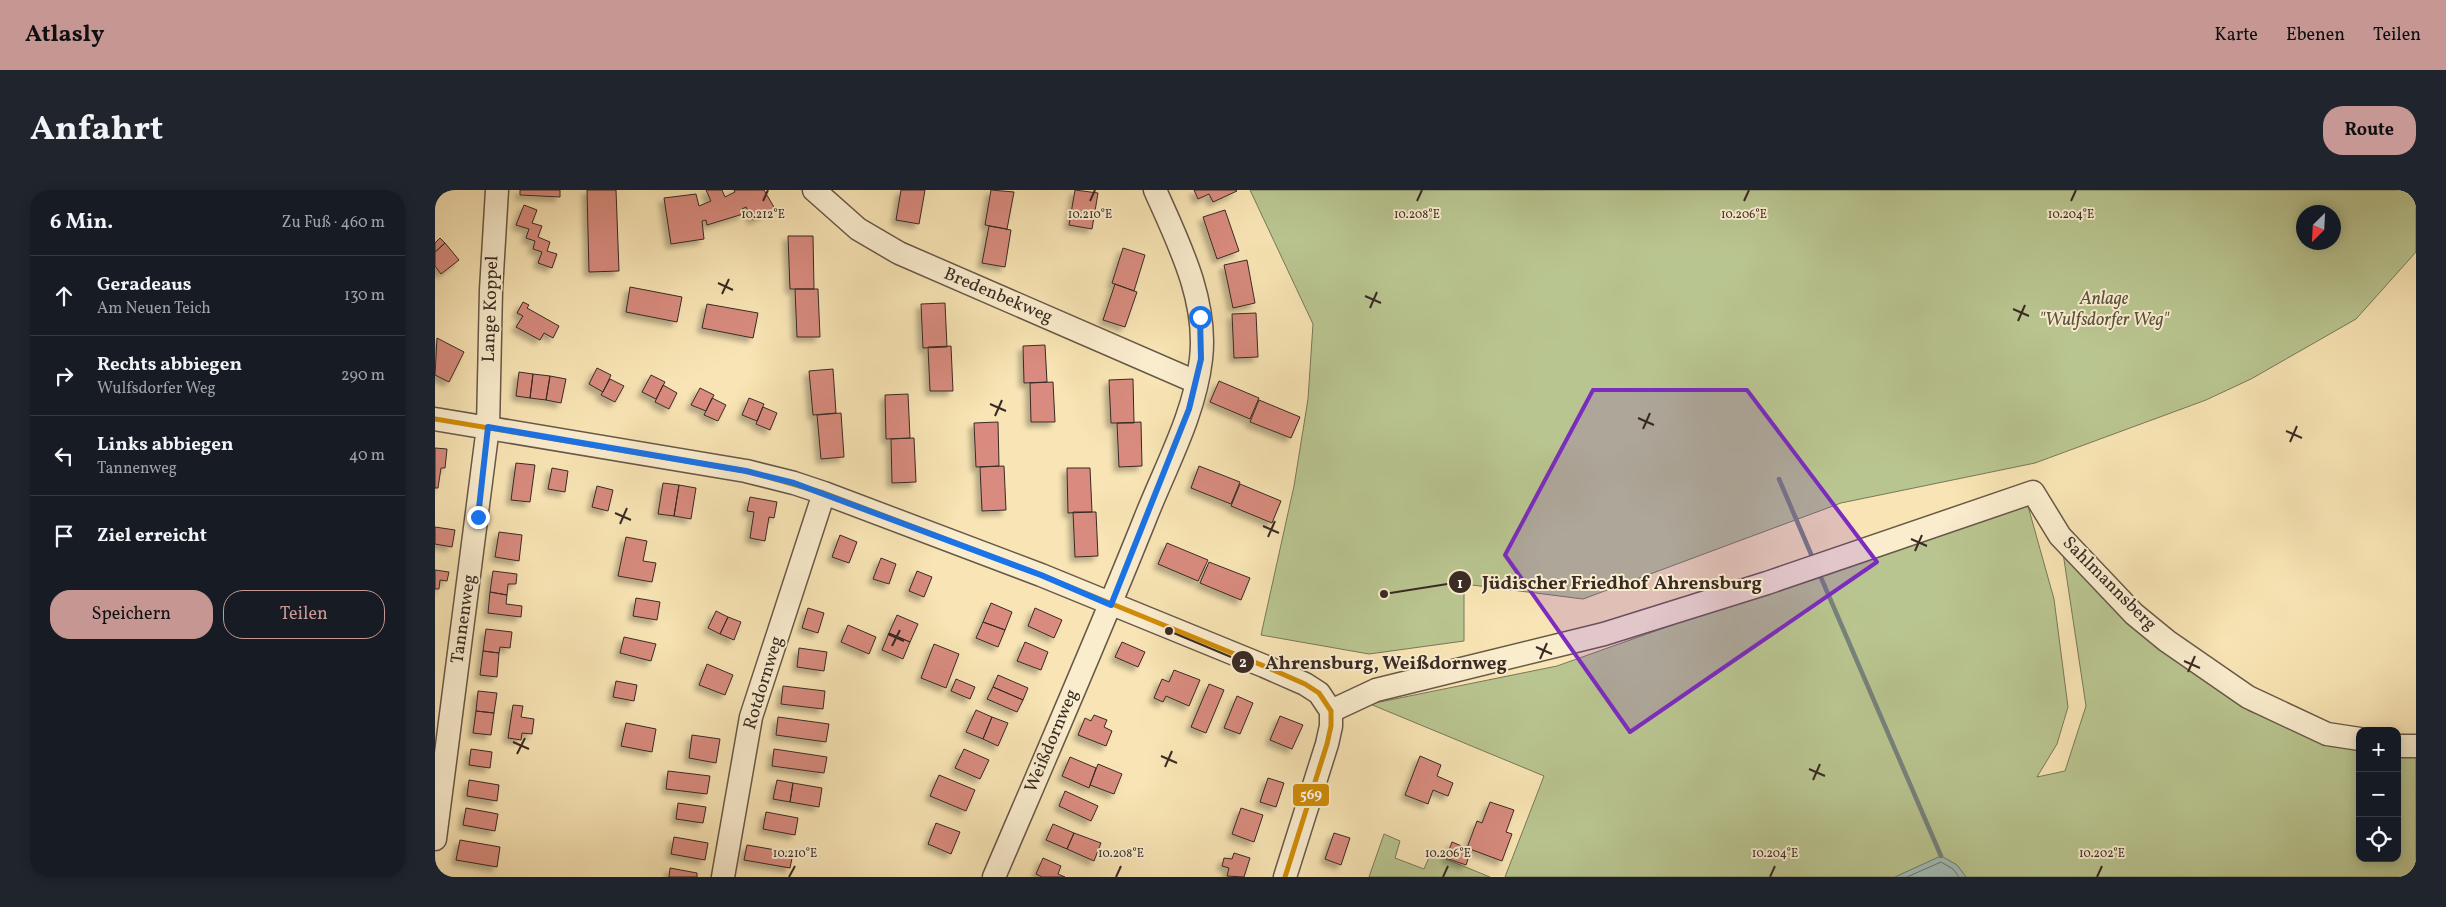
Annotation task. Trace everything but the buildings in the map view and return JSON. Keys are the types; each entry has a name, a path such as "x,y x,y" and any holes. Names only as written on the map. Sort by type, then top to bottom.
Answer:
{"street":[{"name":"Lange Koppel","path":"488,427 491,290 497,190"},
{"name":"Bredenbekweg","path":"814,190 857,229 899,253 971,286 1113,344 1195,382"},
{"name":"Weißdornweg","path":"994,877 1111,605 1189,409 1201,359 1200,317 1189,272 1155,190"},
{"path":"435,419 746,471 794,483 1041,575 1305,684 1319,693 1331,711 1327,744 1285,877"},
{"name":"Tannenweg","path":"435,839 488,427"},
{"name":"Sahlmannsberg","path":"1331,711 1376,690 1604,634 1767,583 2033,492 2060,536 2134,614 2167,641 2248,697 2327,734 2356,738"},
{"name":"Rotdornweg","path":"723,877 751,717 824,493"},
{"path":"2401,746 2416,746"}],"highlighted area":[{"path":"1593,390 1747,390 1877,562 1630,732 1505,555"}],"green space":[{"name":"Anlage \"Wulfsdorfer Weg\"","path":"1250,190 2416,190 2416,252 2356,319 2251,379 2206,400 2035,463 1841,503 1583,599 1464,584 1464,641 1369,654 1261,635 1294,486 1308,399 1313,324"},
{"path":"2026,499 2054,599 2068,707 2057,744 2037,777 2065,771 2086,706 2063,553 2249,711 2356,751 2356,862 2401,862 2401,750 2416,748 2416,877 1966,877 1957,865 1941,856 1895,877 1505,877 1544,776 1370,704 1557,666"},
{"path":"1384,834 1400,841 1395,858 1424,869 1431,853 1490,877 1369,877"}],"water":[{"path":"1941,856 1957,865 1966,877 1895,877"}],"waterway":[{"path":"1779,479 1814,561"},
{"path":"1819,573 1941,856"}],"transit line":[{"name":"569","path":"435,419 746,471 824,493 1041,575 1264,666 1305,684 1319,693 1331,711"},
{"name":"569","path":"1285,877 1327,744 1331,726 1331,711"}],"place":[{"name":"Jüdischer Friedhof Ahrensburg","path":"1384,594"},
{"name":"Ahrensburg, Weißdornweg","path":"1169,631"}],"route":[{"path":"478,517 488,427 746,471 794,483 1041,575 1111,605 1189,409 1201,359 1200,317"}]}
